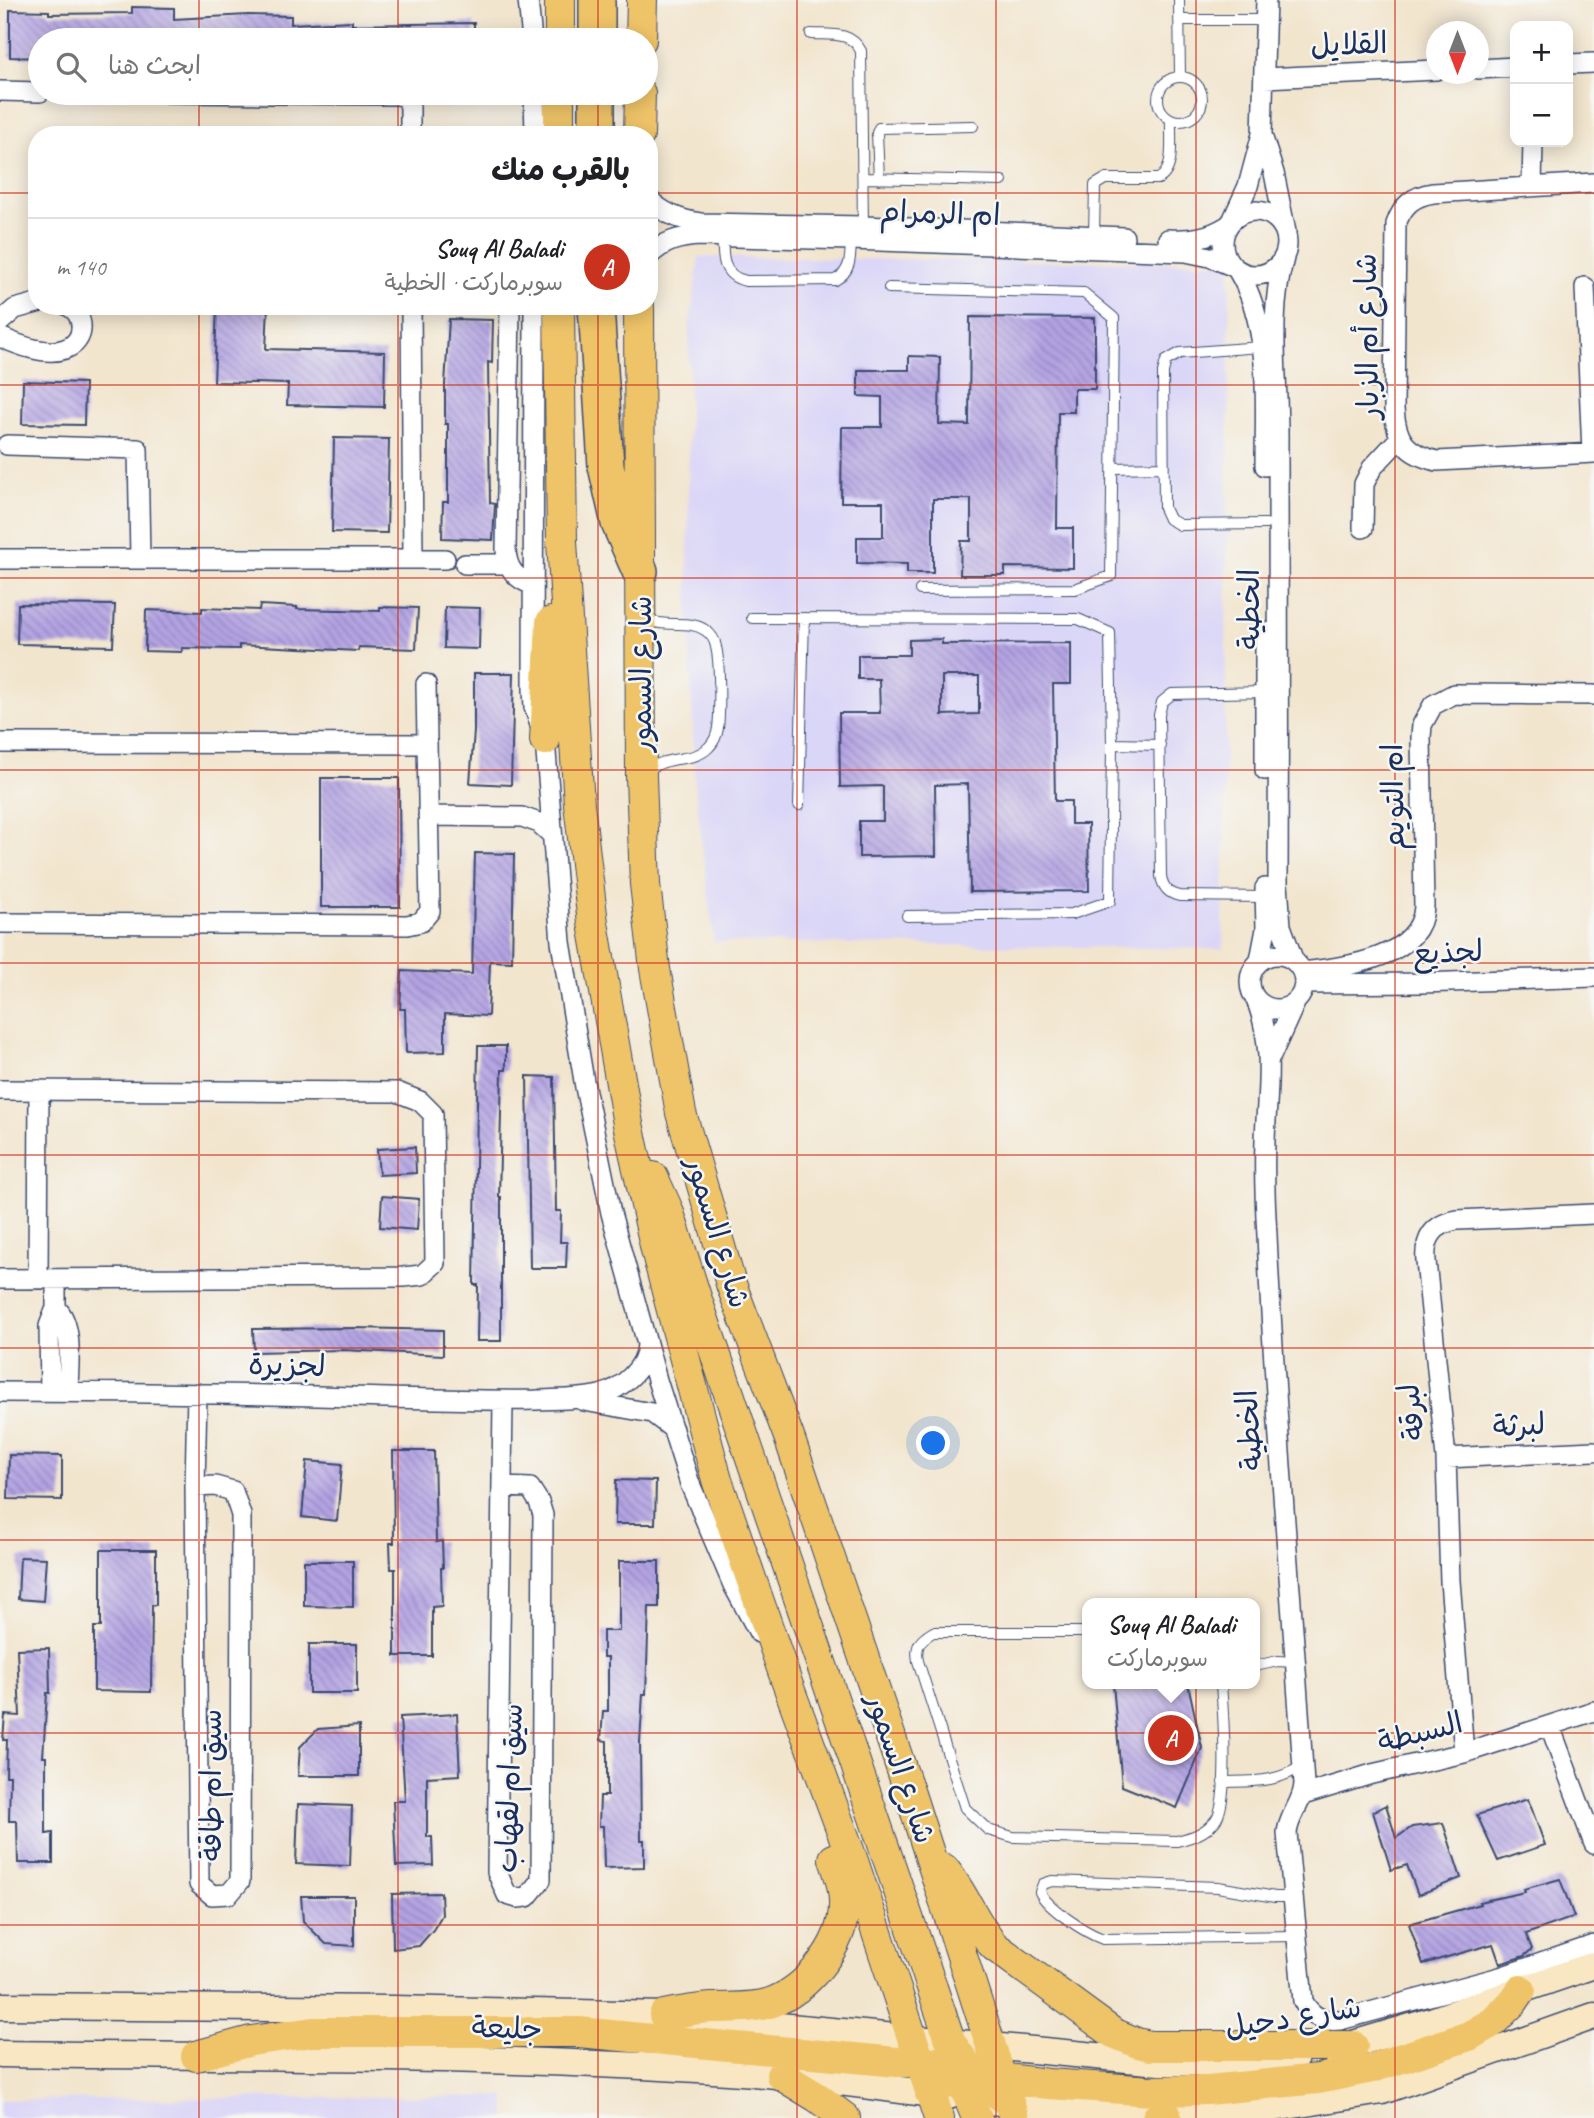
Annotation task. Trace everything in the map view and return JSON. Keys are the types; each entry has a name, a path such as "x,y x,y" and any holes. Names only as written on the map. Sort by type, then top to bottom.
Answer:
{"highway":[{"path":"597,0 597,28"},
{"path":"597,105 597,126"},
{"path":"597,315 606,466 619,523 640,571"}],"main road":[{"path":"560,0 560,28"},
{"path":"641,28 642,0"},
{"path":"559,105 559,126"},
{"path":"639,126 640,105"},
{"name":"شارع السمور","path":"559,315 562,542 579,804 593,923 628,1124 656,1250 717,1480 897,1989 966,2078 992,2046 793,1450 731,1284 681,1113 655,969 645,884 641,777 639,315"},
{"path":"545,740 551,616 562,542"},
{"path":"628,1124 668,1210 700,1310 966,2078"},
{"path":"664,2015 688,2010 754,2007 785,1996 811,1976 839,1932 843,1919 843,1892 799,1746 786,1680"},
{"path":"931,1857 955,1882 993,1947 1102,2026 1125,2039 1150,2046 1353,2046"},
{"name":"شارع دحيل","path":"992,2046 1192,2063 1278,2059 1353,2046 1594,1965"},
{"path":"196,2056 251,2041 313,2032 579,2032 966,2078 1153,2091 1208,2090 1318,2079 1372,2068 1482,2030 1504,2012 1521,1990"},
{"name":"جليعة","path":"0,2006 407,2009 664,2015 966,2078 992,2046"},
{"path":"966,2078 1090,2112 1162,2116 1262,2110 1382,2091 1594,2016"},
{"name":"جليعة","path":"0,2054 440,2059 677,2068 781,2075 934,2106"},
{"path":"781,2075 845,2118"},
{"path":"934,2106 966,2078"}],"street":[{"path":"528,0 531,28"},
{"path":"1262,134 1276,183 1287,250 1284,258 1272,271 1247,275 1235,269 1223,251 1222,243 1251,178 1262,134 1266,10"},
{"path":"1573,64 1594,63"},
{"path":"1489,68 1510,67"},
{"name":"القلايل","path":"1264,78 1426,71"},
{"path":"0,91 28,92"},
{"path":"409,105 410,126"},
{"path":"534,105 535,126"},
{"path":"1532,186 1534,147"},
{"name":"شارع أم الزبار","path":"1593,453 1437,461 1422,458 1400,438 1394,409 1396,224 1409,202 1420,195 1594,183"},
{"name":"ام الرمرام","path":"658,207 674,217 723,230"},
{"path":"1230,223 1242,213 1263,212 1273,216 1286,233"},
{"name":"ام الرمرام","path":"658,248 682,237 723,230 1094,235 1184,240 1207,236 1230,223"},
{"name":"ام الرمرام","path":"857,233 1186,252 1210,257 1235,269"},
{"name":"الخطية","path":"1284,258 1277,285 1275,313 1279,432 1278,884 1281,926 1300,972"},
{"name":"الخطية","path":"1235,269 1253,304 1261,347 1265,405 1266,929 1260,960"},
{"path":"1585,287 1593,453"},
{"path":"0,322 15,309 28,305"},
{"path":"0,337 30,348 65,349 76,342 81,332 79,315"},
{"path":"411,315 412,559"},
{"path":"510,315 506,543 508,564 515,575 533,585"},
{"name":"شارع السمور","path":"534,315 534,707 545,740 561,942 585,1087 611,1213 674,1429 706,1525 745,1609 786,1680"},
{"path":"1363,528 1364,484 1372,468 1400,438"},
{"path":"8,445 138,449 140,558"},
{"path":"0,559 445,559"},
{"path":"465,564 508,564"},
{"path":"0,923 407,925 421,922 430,911 426,684"},
{"name":"ام التويم","path":"1300,972 1370,960 1398,947 1421,925 1424,907 1421,737 1422,725 1433,705 1454,694 1594,695"},
{"path":"0,743 427,744"},
{"path":"522,817 538,804 549,788"},
{"path":"428,816 522,817 539,823 552,835"},
{"path":"1276,954 1300,972 1301,997 1295,1003 1279,1010 1262,1005 1251,992 1250,975 1260,960 1276,954"},
{"name":"لجذيع","path":"1300,972 1422,983 1594,977"},
{"name":"الخطية","path":"1256,999 1266,1029 1270,1060 1265,1194 1303,1795"},
{"name":"الخطية","path":"1270,1060 1295,1003"},
{"path":"0,1090 397,1092 420,1101 433,1114 435,1263 422,1275 389,1277 0,1279"},
{"path":"39,1090 47,1279 56,1308 66,1319 68,1326 59,1392"},
{"name":"لبرقة","path":"1464,1753 1450,1581 1446,1458 1426,1261 1427,1241 1432,1233 1447,1221 1594,1214"},
{"name":"لجزيرة","path":"0,1392 197,1393 503,1401 572,1399 602,1395 617,1387 638,1370 647,1354 647,1339"},
{"name":"سيق ام طاقة","path":"195,1487 215,1486 233,1491 241,1515 240,1881 229,1894 212,1895 199,1885 195,1487 197,1393"},
{"name":"لجزيرة","path":"572,1399 652,1413 674,1429"},
{"name":"سيق ام لقهاب","path":"503,1401 497,1872 507,1895 517,1898 527,1897 541,1880 543,1515 530,1488 503,1487"},
{"name":"لبرثة","path":"1446,1458 1594,1451"},
{"name":"السبطة","path":"1303,1795 1371,1774 1464,1753 1594,1711"},
{"path":"1550,1727 1594,1844"},
{"name":"شارع دحيل","path":"1303,1795 1289,1819 1286,1833 1303,2001 1314,2016 1331,2021 1500,1977 1594,1945"}],"lane":[{"path":"1179,0 1181,76"},
{"path":"1179,20 1266,10"},
{"path":"723,230 724,264 732,276 746,281 835,280 849,267 857,233 863,178 861,51 855,41 845,35 811,34"},
{"path":"1181,76 1200,88 1202,103 1194,116 1187,120 1171,120 1160,109 1158,94 1166,81 1181,76"},
{"path":"1094,235 1096,185 1105,179 1163,177 1169,168 1171,120"},
{"path":"879,179 877,133 882,126 972,127"},
{"path":"863,178 1002,181"},
{"path":"889,288 1084,293 1114,318 1111,576 1075,589 920,590"},
{"path":"1261,347 1180,353 1166,361 1163,372 1164,508 1174,523 1186,525 1266,524"},
{"path":"1112,468 1163,467"},
{"path":"640,615 657,624 696,625 709,633 717,653 718,720 713,741 701,753 694,757 660,762 641,777"},
{"path":"752,618 1078,619 1110,633 1110,901 1072,914 907,916"},
{"path":"799,805 804,618"},
{"path":"1265,692 1172,694 1162,702 1160,709 1161,876 1165,888 1180,896 1265,897"},
{"path":"1112,744 1160,745"},
{"path":"1082,1632 933,1632 920,1640 916,1651 918,1661 965,1808 988,1830 1013,1837 1177,1841 1200,1834 1217,1819 1223,1782 1222,1689"},
{"path":"1260,1665 1278,1661 1294,1662"},
{"path":"1223,1782 1277,1779 1303,1764"},
{"path":"1292,1897 1275,1897 1218,1887 1052,1881 1043,1884 1040,1892 1044,1899 1083,1930 1103,1939 1296,1936"}],"shaded area":[{"path":"699,257 1230,263 1223,949 714,942 695,787 688,599 689,329"},
{"path":"506,2096 506,2118 0,2118 0,2100"}],"building":[{"path":"132,7 174,8 174,19 248,15 291,16 291,24 352,21 352,25 474,23 474,28 28,28 28,58 10,57 10,10 49,11 49,14 132,13"},
{"path":"217,315 268,315 266,349 385,352 384,407 287,405 288,384 214,382"},
{"path":"970,317 1095,318 1095,389 1074,389 1074,412 1058,412 1057,528 1073,528 1073,568 1005,567 1005,575 960,575 961,541 971,541 971,499 933,499 933,573 907,573 907,564 857,563 857,537 883,537 883,502 841,502 842,427 882,427 882,397 858,396 858,370 909,370 909,356 940,357 939,424 969,425"},
{"path":"449,319 493,320 492,363 488,362 490,503 495,504 493,540 442,538 443,502 448,502 445,385"},
{"path":"23,381 85,383 84,425 22,424"},
{"path":"334,438 389,439 387,533 332,532"},
{"path":"18,604 115,605 113,646 17,644"},
{"path":"260,605 297,609 380,611 380,607 418,608 416,649 359,647 358,651 239,645 239,649 182,648 182,652 145,651 146,610 259,610"},
{"path":"445,607 480,608 479,649 444,648"},
{"path":"942,639 942,644 1071,643 1071,684 1053,684 1055,801 1071,801 1071,824 1088,824 1089,891 970,892 968,784 935,785 936,856 859,857 859,821 883,821 883,786 840,787 839,713 880,713 879,679 858,679 858,655 909,655 909,640","holes":["942,676 979,676 979,714 942,715"]},
{"path":"474,673 514,673 511,785 470,783 474,731"},
{"path":"321,778 399,778 400,907 321,907"},
{"path":"475,853 514,854 512,962 490,961 488,1016 445,1014 445,1052 406,1053 405,1009 400,1009 402,971 472,974"},
{"path":"478,1046 506,1046 506,1070 502,1070 499,1197 501,1341 477,1341 478,1285 474,1285"},
{"path":"527,1076 554,1077 556,1211 561,1211 560,1242 567,1242 566,1268 530,1268"},
{"path":"415,1147 416,1173 379,1175 377,1149"},
{"path":"382,1196 419,1199 417,1230 380,1227"},
{"path":"253,1329 443,1330 443,1355 343,1350 254,1352"},
{"path":"393,1451 434,1451 436,1542 442,1541 443,1568 442,1606 432,1607 432,1656 395,1656 395,1569 391,1569 390,1543 394,1543"},
{"path":"9,1455 62,1456 62,1500 8,1499"},
{"path":"307,1461 342,1464 337,1521 302,1517"},
{"path":"616,1480 656,1481 655,1524 615,1524"},
{"path":"101,1550 156,1550 151,1692 94,1691 94,1627 101,1627"},
{"path":"20,1557 46,1558 43,1601 18,1599"},
{"path":"304,1561 353,1561 353,1607 304,1606"},
{"path":"619,1561 659,1561 659,1607 649,1607 646,1694 643,1694 640,1742 641,1840 644,1840 644,1867 604,1868 603,1826 599,1826 600,1796 607,1796 607,1741 601,1740 603,1711 608,1711 608,1657 603,1657 603,1631 619,1631"},
{"path":"309,1644 357,1644 357,1693 309,1693"},
{"path":"49,1648 50,1693 47,1693 43,1757 46,1757 46,1834 53,1833 53,1863 18,1863 17,1821 9,1821 10,1776 6,1776 7,1740 3,1740 5,1715 20,1716 17,1649"},
{"path":"1113,1689 1189,1689 1202,1748 1177,1808 1122,1786"},
{"path":"457,1714 460,1775 427,1777 427,1837 432,1837 433,1865 396,1866 393,1801 405,1801 400,1717"},
{"path":"359,1726 359,1776 298,1776 300,1747 318,1729"},
{"path":"1528,1799 1545,1845 1498,1861 1477,1815"},
{"path":"298,1804 352,1806 350,1866 296,1864"},
{"path":"1386,1805 1396,1838 1412,1827 1443,1823 1461,1878 1418,1895 1407,1865 1391,1870 1373,1812"},
{"path":"1560,1879 1574,1917 1526,1934 1532,1949 1524,1956 1500,1964 1493,1944 1423,1964 1409,1924 1480,1904 1479,1902 1525,1892 1524,1889"},
{"path":"441,1893 442,1915 433,1930 419,1946 393,1949 392,1894"},
{"path":"301,1896 354,1896 354,1946 326,1944 303,1921"}],"place":[{"name":"Souq Al Baladi","path":"1171,1738"}]}
